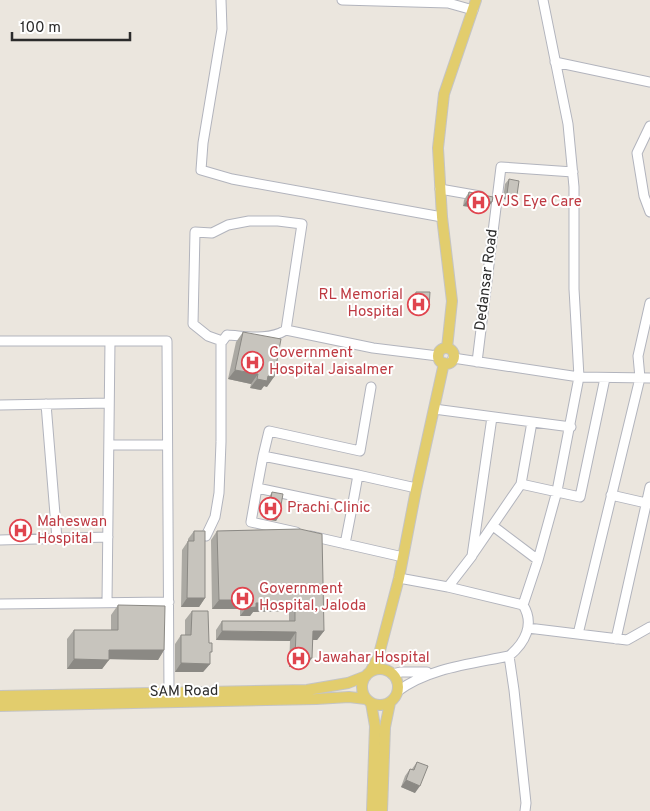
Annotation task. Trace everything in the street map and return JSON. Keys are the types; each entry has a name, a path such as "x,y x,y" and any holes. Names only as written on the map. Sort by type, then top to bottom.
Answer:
{"main road":[{"path":"372,811 375,726 369,701 363,695 362,685 378,658 399,578 416,488 445,359 440,350 447,348 452,301 442,217 438,148 444,94 475,5"},
{"path":"378,658 382,667 392,674 398,685 398,691 390,703 385,727 382,811"},
{"path":"368,674 382,669 392,674"},
{"name":"SAM Road","path":"0,696 307,690 348,683 368,674"},
{"path":"0,706 349,697 382,706 390,703"}],"street":[{"path":"221,0 222,29 204,143 202,170 232,179 442,217"},
{"path":"342,0 448,2 475,5"},
{"path":"398,691 418,678 439,671 509,656 517,649 524,640 528,628 529,618 523,605 557,492 579,377 574,289 574,187 568,124 543,0"},
{"path":"555,62 650,82"},
{"path":"650,126 637,153 644,196 650,212"},
{"name":"Dedansar Road","path":"477,362 501,168 572,172"},
{"path":"440,189 497,199"},
{"path":"222,341 208,336 193,324 195,232 212,233 228,225 278,221 302,224 286,330"},
{"path":"578,634 640,378 638,356 650,303"},
{"path":"206,536 215,517 219,493 222,341 227,335 259,337 280,334 286,330 373,348 579,377 650,378"},
{"path":"0,341 166,341 169,692"},
{"path":"107,602 110,341"},
{"path":"521,484 580,497 605,378"},
{"path":"371,387 360,451 269,431 252,522 403,557"},
{"path":"0,405 110,403"},
{"path":"46,404 57,539"},
{"path":"434,409 570,427"},
{"path":"472,556 492,416"},
{"path":"448,587 472,556 521,484 532,422"},
{"path":"109,445 168,445"},
{"path":"264,456 416,488"},
{"path":"346,544 358,475"},
{"path":"616,639 650,487"},
{"path":"258,488 352,508"},
{"path":"611,495 646,503"},
{"path":"493,526 538,560"},
{"path":"0,540 108,538"},
{"path":"399,578 448,587 523,605"},
{"path":"0,604 169,602"},
{"path":"528,628 627,640 650,627"},
{"path":"509,656 526,803 525,811"},
{"path":"392,674 439,671"}],"building":[{"path":"509,179 519,181 517,195 507,194"},
{"path":"469,192 493,197 492,202 468,199"},
{"path":"416,292 430,292 429,307 415,307"},
{"path":"243,332 281,339 274,377 268,376 267,381 257,379 258,374 235,370"},
{"path":"272,492 283,494 279,516 268,514"},
{"path":"300,529 322,534 324,631 313,631 312,658 295,658 296,632 222,631 222,621 295,621 295,602 256,603 256,607 246,608 246,600 219,600 217,531"},
{"path":"194,531 205,531 205,598 187,598 188,541 194,541"},
{"path":"118,605 165,606 164,650 109,650 109,660 74,659 74,630 118,630"},
{"path":"192,611 208,611 209,643 212,643 210,664 181,663 181,635 191,635"},
{"path":"417,762 428,766 420,786 406,780 410,769 414,770"}],"place":[{"name":"VJS Eye Care","path":"478,202"},
{"name":"RL Memorial Hospital","path":"419,304"},
{"name":"Government Hospital Jaisalmer","path":"253,362"},
{"name":"Prachi Clinic","path":"271,508"},
{"name":"Maheswan Hospital","path":"21,531"},
{"name":"Government Hospital, Jaloda","path":"243,598"},
{"name":"Jawahar Hospital","path":"298,658"}]}
